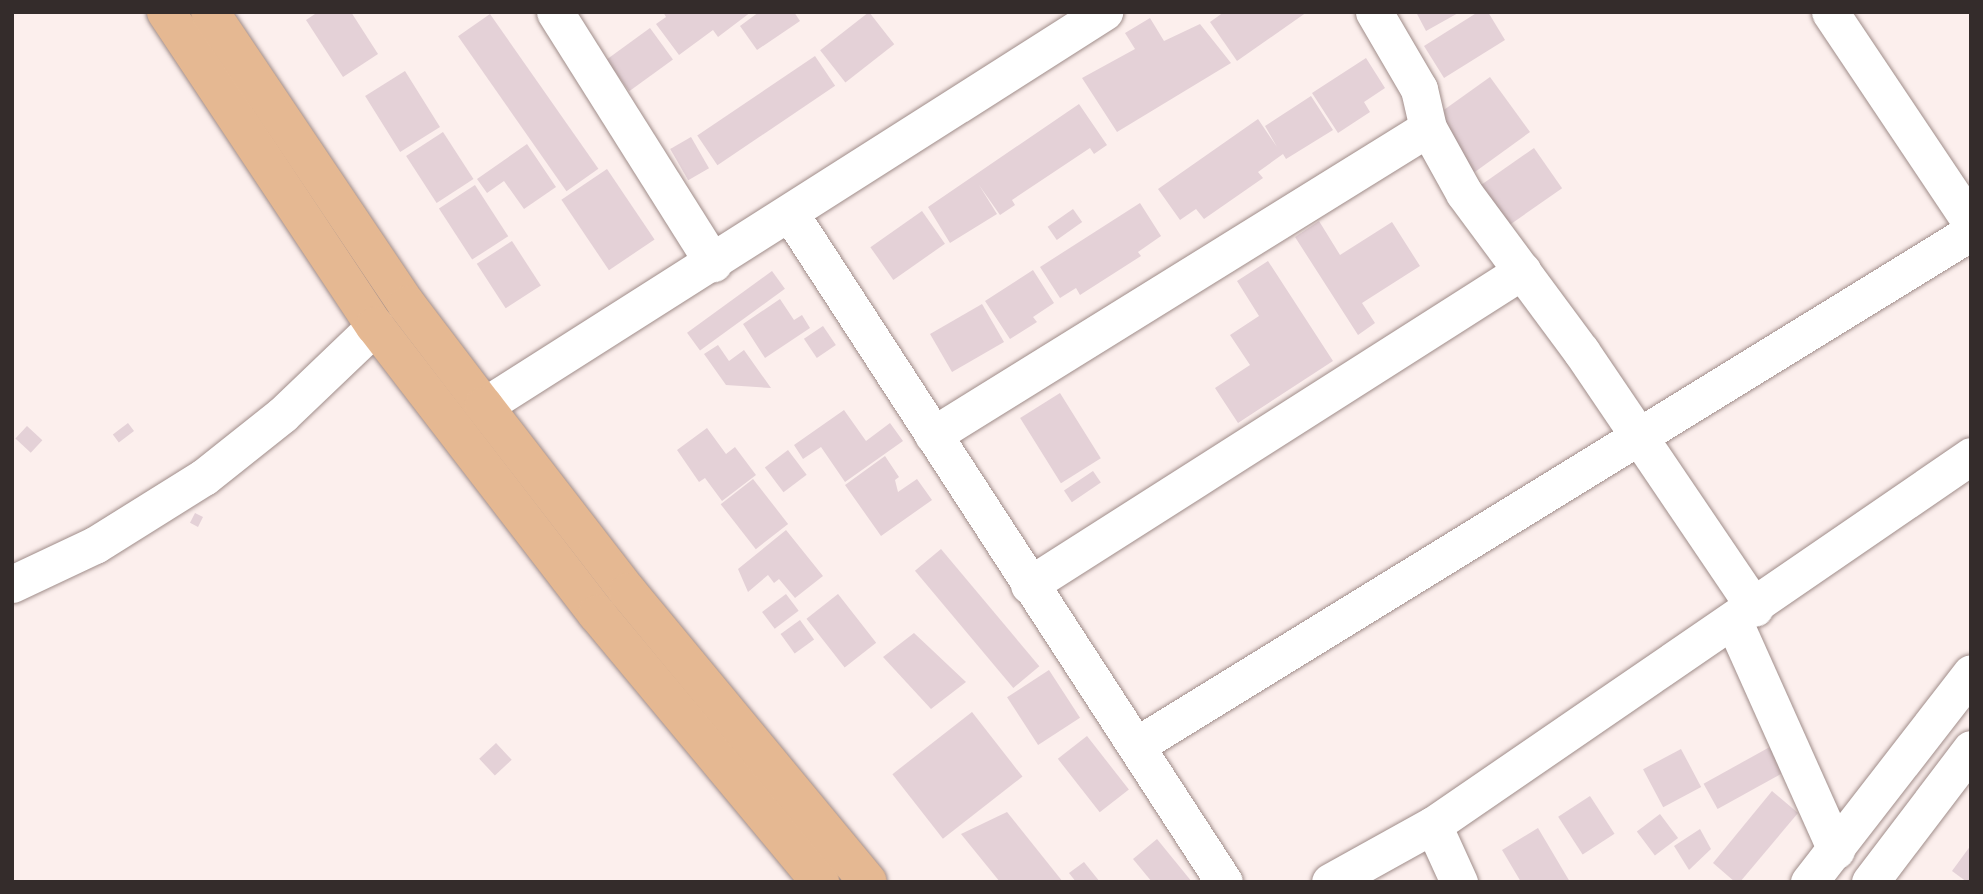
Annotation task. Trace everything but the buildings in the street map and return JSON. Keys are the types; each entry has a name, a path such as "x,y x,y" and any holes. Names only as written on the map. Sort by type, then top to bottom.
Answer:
{"main road":[{"path":"166,12 375,326 597,614 820,882"},
{"path":"210,12 407,305 628,592 869,882"}],"street":[{"path":"484,406 791,215 1104,12"},
{"path":"1374,12 1419,89 1428,128 1464,193 1638,435 1744,615 1836,850"},
{"path":"1830,12 1971,223"},
{"path":"559,14 713,263"},
{"path":"933,435 1428,128"},
{"path":"791,215 1224,882"},
{"path":"1137,745 1971,232"},
{"path":"1029,585 1522,271"},
{"path":"12,584 95,545 204,477 282,415 375,326"},
{"path":"1330,882 1433,825 1744,615 1971,456"},
{"path":"1809,882 1971,673"},
{"path":"1870,882 1971,749"},
{"path":"1433,825 1459,882"}]}
